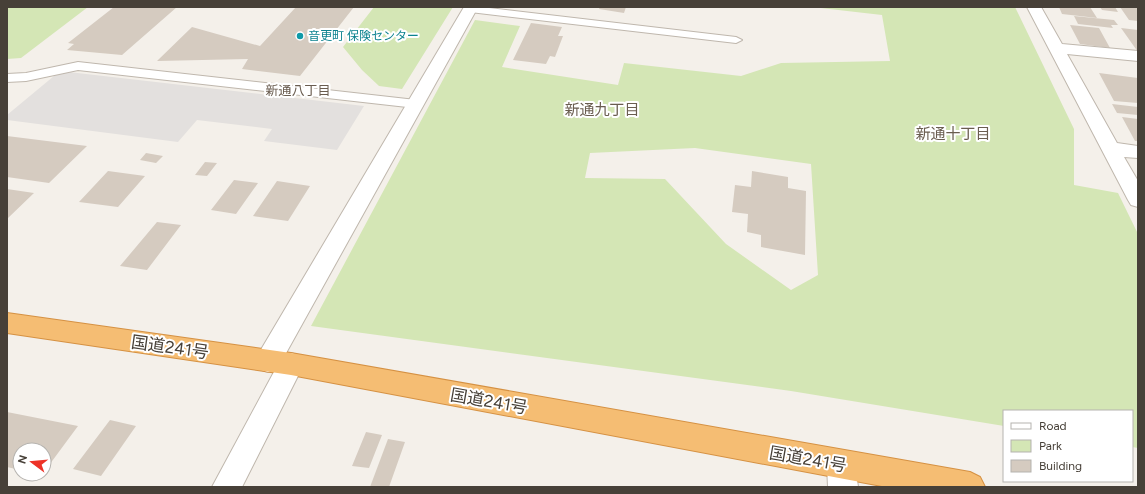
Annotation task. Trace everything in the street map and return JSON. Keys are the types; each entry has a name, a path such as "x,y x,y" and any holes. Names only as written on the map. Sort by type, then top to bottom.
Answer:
{"highway":[{"name":"国道241号","path":"7,323 280,363 842,476 970,487"}],"street":[{"path":"1034,7 1138,200"},
{"path":"227,487 280,363 416,104 470,8"},
{"path":"1056,48 1138,56"},
{"path":"1110,149 1138,152"}],"lane":[{"path":"470,8 736,40"},
{"path":"7,78 26,77 78,66 416,104"}],"green space":[{"path":"7,7 88,7 21,58 7,59"},
{"path":"374,7 453,7 402,89 379,86 362,70 343,47"},
{"path":"812,7 1015,7 1074,129 1074,185 1118,193 1138,234 1138,448 1133,447 1133,410 1003,410 1003,426 791,391 311,326 475,20 520,26 502,67 618,85 624,63 741,76 781,63 890,61 882,15","holes":["695,148 811,164 818,275 791,290 726,244 665,179 585,178 590,153"]}],"shaded area":[{"path":"60,71 364,106 337,150 264,141 272,129 197,120 178,142 7,120 7,115"}],"building":[{"path":"114,7 177,7 122,55 67,50 74,44 68,43"},
{"name":"音更町 保険センター","path":"296,7 354,7 300,76 242,69 248,59 157,61 192,27 260,46"},
{"path":"600,7 626,7 624,13 599,9"},
{"path":"1059,7 1090,7 1097,18 1062,14"},
{"path":"1100,7 1115,7 1118,12 1102,10"},
{"path":"1120,7 1138,7 1138,21 1129,20"},
{"path":"1074,16 1114,20 1118,25 1111,25 1113,28 1078,24"},
{"path":"531,23 562,27 558,36 563,36 555,57 550,56 546,64 513,60"},
{"path":"1070,25 1099,28 1110,48 1080,44"},
{"path":"1121,28 1138,30 1138,52"},
{"path":"1099,73 1138,78 1138,103 1114,101"},
{"path":"1112,104 1138,107 1138,115 1117,113"},
{"path":"1122,117 1138,119 1138,141 1135,141"},
{"path":"7,136 87,146 49,183 7,177"},
{"path":"146,153 163,156 156,163 140,160"},
{"path":"205,162 217,163 207,176 195,175"},
{"path":"108,171 145,176 118,207 79,202"},
{"path":"752,171 788,177 788,188 806,191 805,255 761,247 761,235 747,232 748,214 732,212 735,185 751,187"},
{"path":"234,180 258,183 236,214 211,210"},
{"path":"277,181 310,186 288,221 253,216"},
{"path":"7,189 34,193 7,219"},
{"path":"157,222 181,225 147,270 120,266"},
{"path":"7,412 78,426 52,461 52,442 12,442 12,468 7,467"},
{"path":"110,420 136,426 101,476 73,469"},
{"path":"366,432 382,435 369,468 352,466"},
{"path":"388,439 405,442 389,487 370,487"}],"place":[{"name":"音更町 保険センター","path":"300,36"}],"district":[{"name":"新通八丁目","path":"298,90"},
{"name":"新通九丁目","path":"602,110"},
{"name":"新通十丁目","path":"953,134"}]}
